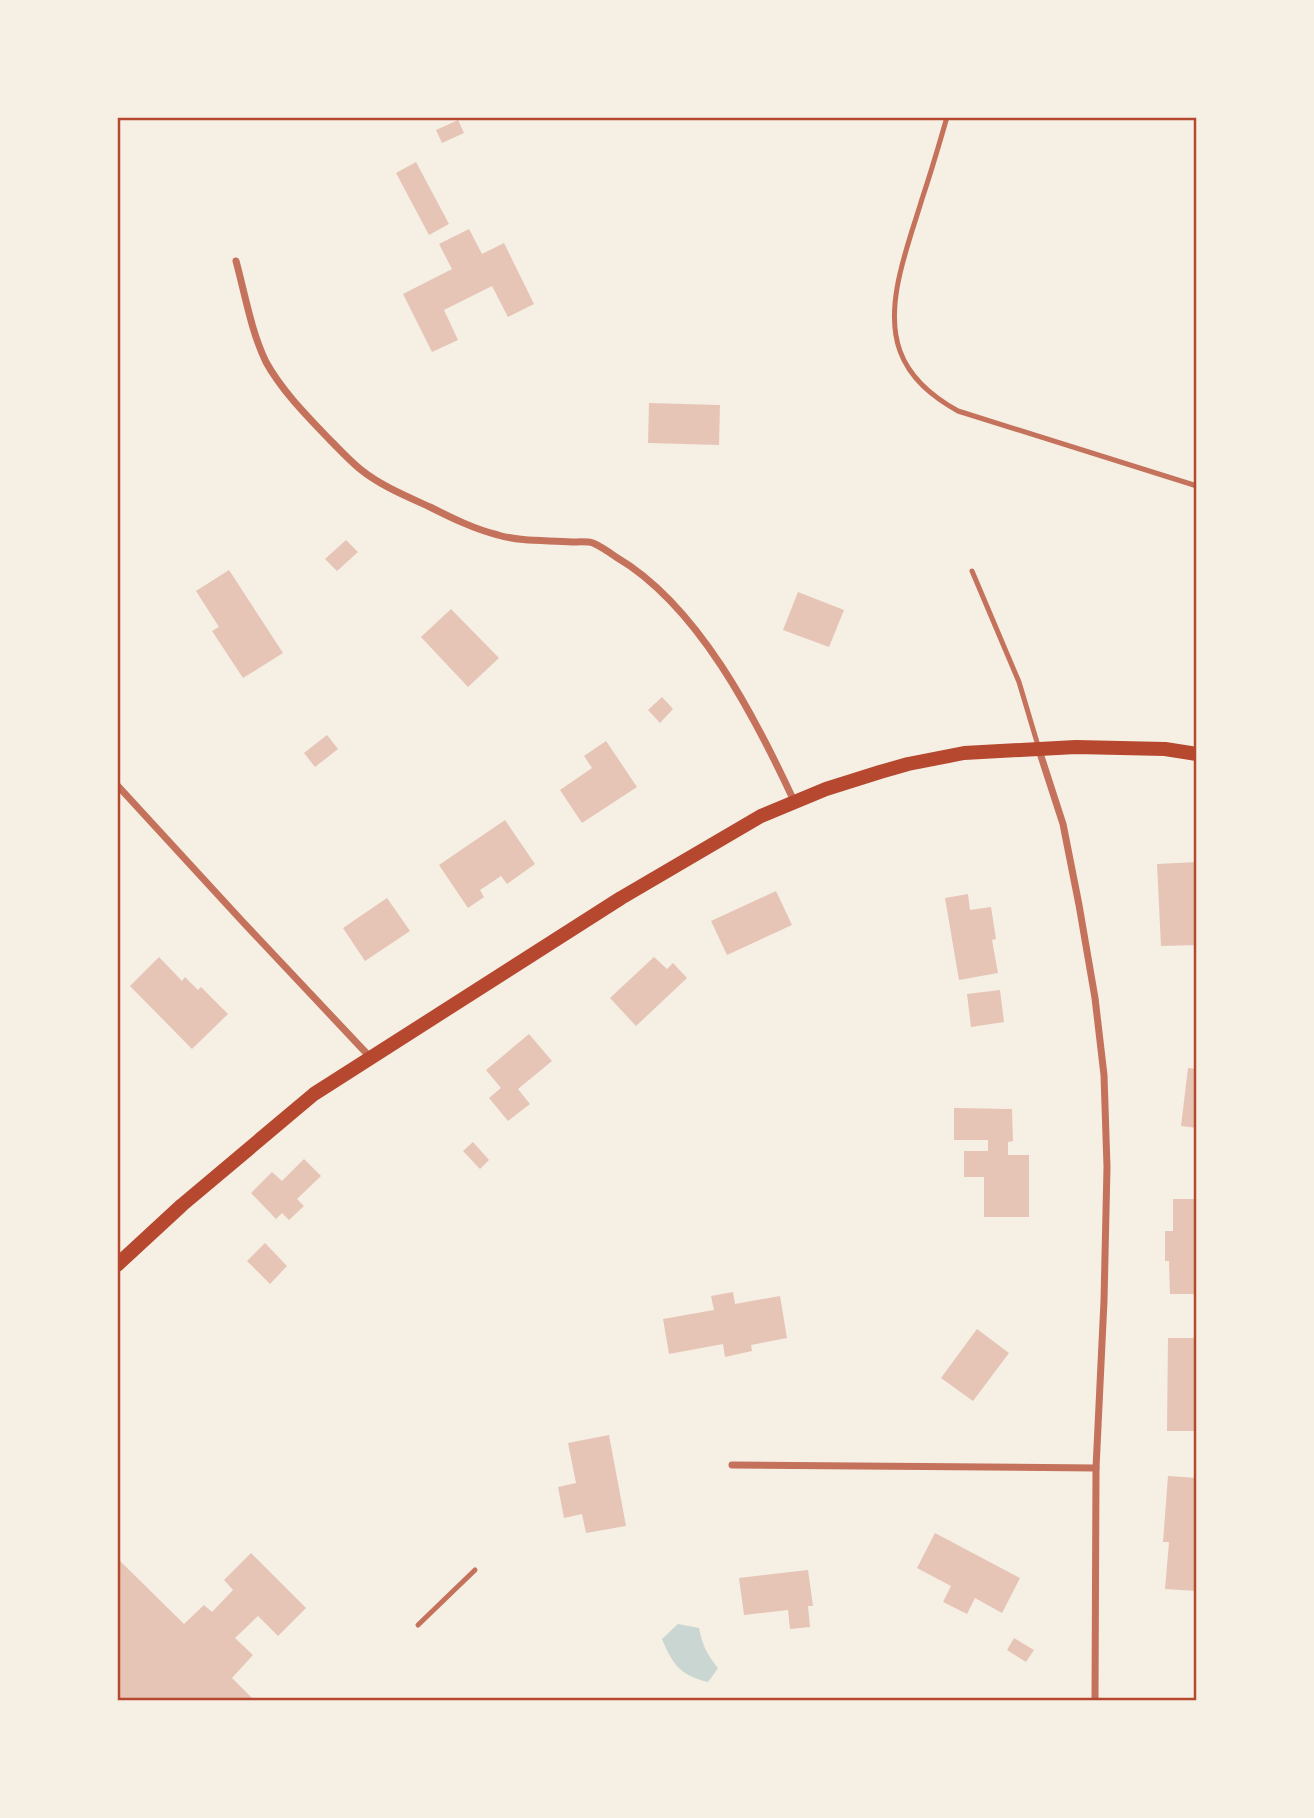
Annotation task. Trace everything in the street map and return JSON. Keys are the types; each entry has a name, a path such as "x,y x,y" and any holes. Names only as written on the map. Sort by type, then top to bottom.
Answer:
{"main road":[{"path":"117,1265 182,1205 314,1094 621,898 761,816 853,780 908,764 964,753 1076,747 1165,749 1197,754"}],"street":[{"path":"236,261 259,346 273,374 300,407 359,469 375,480 465,524 515,540 593,543 649,579 673,602 709,648 772,754 794,801"},
{"path":"1039,749 1063,824 1074,878 1095,998 1104,1075 1107,1167 1096,1468 1095,1701"},
{"path":"117,785 370,1058"},
{"path":"732,1465 1096,1468"}],"lane":[{"path":"947,117 897,290 897,341 913,374 932,394 958,411 1197,486"},
{"path":"972,571 1019,682 1039,749"},
{"path":"418,1625 475,1570"}],"shaded area":[{"path":"678,1624 699,1628 706,1649 718,1668 708,1682 684,1672 670,1656 662,1639"}],"building":[{"path":"458,120 464,133 442,143 436,130"},
{"path":"416,162 449,224 429,235 396,173"},
{"path":"469,229 482,254 504,243 534,304 508,317 492,286 444,310 458,340 432,352 403,294 452,269 439,244"},
{"path":"649,403 720,405 719,445 648,443"},
{"path":"346,540 358,552 337,571 325,559"},
{"path":"229,570 283,653 243,678 212,631 219,627 196,591"},
{"path":"798,592 844,610 829,647 783,630"},
{"path":"451,609 499,658 468,687 421,637"},
{"path":"662,697 673,709 660,723 648,710"},
{"path":"327,735 338,749 315,767 304,753"},
{"path":"606,741 637,787 582,823 560,790 592,768 584,756"},
{"path":"505,820 535,864 507,884 501,876 480,890 484,897 468,908 439,865"},
{"path":"1197,862 1197,945 1161,946 1157,864"},
{"path":"776,891 792,925 727,955 711,921"},
{"path":"968,894 970,910 991,907 996,939 992,940 998,973 959,980 945,898"},
{"path":"387,898 410,931 365,961 343,928"},
{"path":"159,957 182,981 185,977 198,990 201,987 228,1014 192,1049 130,986"},
{"path":"654,957 667,969 673,963 687,978 636,1026 610,998"},
{"path":"1000,990 1004,1022 971,1027 967,994"},
{"path":"529,1034 552,1061 518,1089 530,1104 508,1121 489,1098 501,1088 486,1070"},
{"path":"1188,1068 1197,1069 1197,1128 1181,1126"},
{"path":"954,1108 1012,1109 1013,1141 1008,1142 1008,1155 1029,1155 1029,1217 984,1217 984,1177 964,1177 964,1151 988,1151 988,1140 954,1140"},
{"path":"473,1142 489,1160 480,1169 463,1151"},
{"path":"304,1159 321,1176 297,1199 304,1206 289,1220 282,1213 276,1219 251,1193 272,1172 282,1181"},
{"path":"1173,1199 1197,1199 1197,1294 1170,1294 1169,1261 1165,1261 1165,1231 1173,1231"},
{"path":"265,1243 287,1266 270,1284 247,1261"},
{"path":"733,1292 735,1304 780,1296 787,1338 751,1345 752,1351 725,1357 723,1344 669,1354 663,1319 714,1310 711,1296"},
{"path":"977,1329 1009,1353 973,1401 941,1378"},
{"path":"1168,1338 1197,1338 1197,1431 1167,1431"},
{"path":"609,1435 626,1526 586,1533 582,1514 564,1518 558,1487 576,1483 568,1443"},
{"path":"1168,1476 1197,1478 1197,1591 1165,1589 1169,1542 1163,1542"},
{"path":"935,1533 1020,1578 1002,1613 975,1598 967,1614 943,1602 951,1586 917,1568"},
{"path":"251,1553 306,1608 278,1636 258,1616 235,1638 253,1655 232,1678 255,1701 117,1701 117,1558 184,1624 204,1605 212,1612 233,1590 224,1580"},
{"path":"808,1570 813,1606 808,1606 810,1627 790,1629 788,1610 744,1615 739,1578"},
{"path":"1014,1638 1034,1650 1026,1662 1007,1650"}]}
